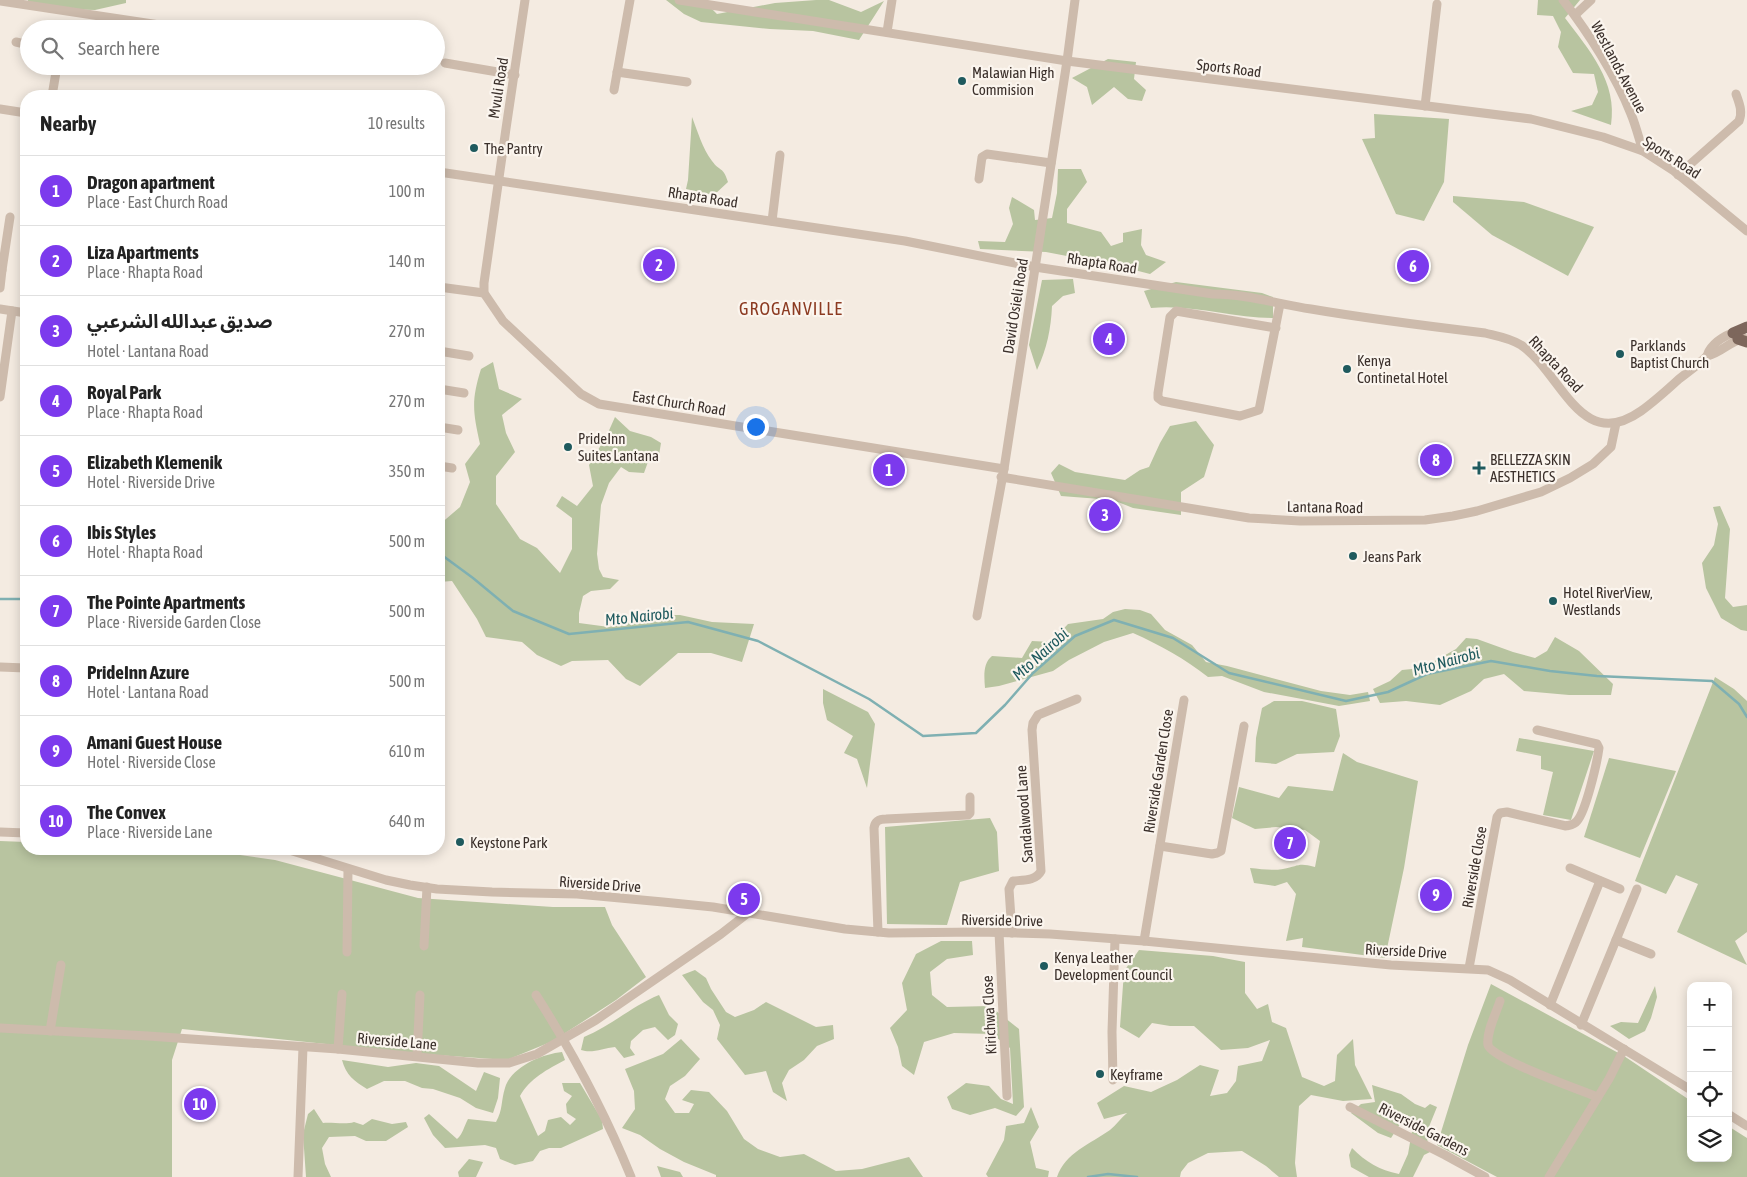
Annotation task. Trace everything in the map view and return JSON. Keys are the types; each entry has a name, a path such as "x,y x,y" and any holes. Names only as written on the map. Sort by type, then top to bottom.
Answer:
{"main road":[{"path":"1741,338 1747,329"}],"street":[{"name":"Mvuli Road","path":"498,180 525,0"},
{"path":"614,90 630,0"},
{"name":"Sports Road","path":"679,0 1067,61 1530,119 1603,137 1643,151 1678,175 1747,231"},
{"path":"887,32 892,0"},
{"name":"David Osieli Road","path":"977,616 1035,267 1075,0"},
{"name":"Westlands Avenue","path":"1563,0 1575,15 1599,54 1631,114 1643,151"},
{"path":"1575,15 1591,0"},
{"path":"0,1 126,20"},
{"path":"1425,106 1437,4"},
{"path":"16,42 20,43"},
{"path":"445,63 515,75"},
{"path":"617,72 687,82"},
{"path":"53,90 56,75"},
{"path":"1678,175 1739,121 1742,115 1736,94"},
{"path":"0,108 20,112"},
{"path":"980,179 982,157 987,154 1051,163"},
{"path":"772,221 780,155"},
{"name":"Rhapta Road","path":"445,173 905,241 1035,267 1213,294 1232,294 1280,304 1485,334 1520,345 1533,356 1590,420 1606,424 1616,423"},
{"path":"445,288 484,293 498,180"},
{"path":"0,288 1,270 10,217"},
{"name":"East Church Road","path":"484,293 503,320 581,394 599,404 1002,473"},
{"path":"1276,328 1176,311 1170,317 1158,398 1162,401 1240,416 1259,410 1276,328 1280,304"},
{"path":"0,308 20,312"},
{"path":"0,397 12,311"},
{"path":"1616,423 1623,422 1644,409 1707,356 1714,355 1741,338"},
{"path":"445,352 469,356"},
{"path":"445,390 464,393"},
{"name":"Lantana Road","path":"1002,473 1249,518 1300,521 1425,520 1477,511 1541,492 1570,478 1592,464 1611,447 1616,423"},
{"path":"445,428 458,430"},
{"path":"445,467 452,468"},
{"path":"0,667 20,668"},
{"name":"Sandalwood Lane","path":"1012,932 1009,889 1011,883 1013,881 1033,878 1040,874 1041,871 1033,723 1038,715 1077,699"},
{"name":"Riverside Garden Close","path":"1144,941 1184,700"},
{"name":"Riverside Garden Close","path":"1160,846 1212,854 1221,851 1244,726"},
{"name":"Riverside Close","path":"1470,968 1497,818 1500,813 1507,812 1566,826 1574,824 1580,817 1596,770 1599,748 1597,744 1538,730"},
{"path":"878,932 874,828 876,823 881,819 968,816 970,813 970,797"},
{"path":"0,832 20,834"},
{"name":"Riverside Drive","path":"305,855 348,869 427,888 577,894 713,907 845,929 878,932 1012,932 1144,941 1392,965 1470,968 1493,971 1687,1088"},
{"path":"1570,868 1620,889"},
{"path":"347,952 348,869"},
{"path":"1550,1005 1600,881"},
{"path":"424,946 427,888"},
{"path":"1581,1025 1637,889"},
{"name":"Riverside Lane","path":"0,1028 338,1049 478,1063 508,1063 537,1054 596,1020 721,934 748,913"},
{"name":"Kirichwa Close","path":"999,932 1007,1096"},
{"path":"1113,1080 1112,1032 1115,939"},
{"path":"1616,940 1651,954"},
{"path":"50,1031 61,965"},
{"path":"338,1049 342,994"},
{"path":"417,1056 420,995"},
{"path":"536,995 564,1039 619,1148 631,1177"},
{"path":"1500,1001 1489,1036 1488,1046 1491,1051 1520,1066 1598,1097"},
{"path":"298,1177 303,1047"},
{"path":"1549,1177 1598,1097 1624,1049"},
{"name":"Riverside Gardens","path":"1350,1107 1445,1154 1485,1177"},
{"path":"1732,1117 1747,1126"}],"green space":[{"path":"28,0 126,0 126,3 95,10 28,8"},
{"path":"666,0 703,0 717,14 775,3 816,0 829,0 861,12 884,1 859,40 813,31 701,22 684,14"},
{"path":"1538,0 1580,0 1565,18 1600,67 1610,95 1612,109 1611,125 1571,111 1592,105 1598,92 1594,74 1573,73 1558,47 1561,32 1553,16 1537,15"},
{"path":"1108,59 1136,62 1134,79 1146,90 1142,101 1128,99 1114,87 1092,105 1087,87 1072,78"},
{"path":"1374,114 1449,119 1444,182 1424,221 1396,214 1362,139 1375,138"},
{"path":"692,117 706,151 715,164 723,171 728,182 714,195 686,189"},
{"path":"1058,169 1081,169 1087,182 1067,209 1067,223 1101,232 1111,246 1123,242 1123,233 1142,229 1141,245 1146,255 1166,262 1150,274 1046,252 980,249 978,241 1005,242 1013,224 1009,208 1012,197 1034,210 1035,220 1052,218 1057,193"},
{"path":"1453,196 1524,202 1594,227 1568,276 1492,235 1453,202"},
{"path":"1073,279 1075,293 1063,296 1052,306 1048,338 1037,370 1029,345 1042,280"},
{"path":"1176,282 1262,293 1273,297 1273,318 1242,316 1197,309 1151,308 1144,291"},
{"path":"493,362 499,389 522,399 502,415 506,433 515,452 496,476 496,504 520,539 537,548 560,573 572,549 572,518 556,506 562,496 577,506 593,486 589,465 607,435 615,417 630,431 651,437 661,443 659,455 649,459 644,473 629,472 621,467 609,483 601,505 597,554 599,569 603,577 619,580 610,589 591,591 583,596 579,623 609,627 656,615 680,615 712,622 754,624 742,662 711,653 678,653 640,686 626,679 608,660 572,661 561,666 537,655 522,642 486,637 477,619 452,581 445,582 445,520 460,507 470,482 465,464 480,444 474,398 481,369"},
{"path":"1196,421 1214,445 1204,477 1181,492 1181,515 1133,508 1113,500 1061,496 1051,473 1059,464 1075,472 1125,480 1140,470 1149,467 1170,426"},
{"path":"1720,506 1730,529 1725,598 1733,607 1747,605 1747,631 1741,630 1721,618 1706,588 1702,563 1714,545 1718,524 1713,507"},
{"path":"1125,609 1140,610 1151,614 1165,630 1192,645 1206,662 1321,691 1350,695 1368,692 1370,701 1339,706 1264,692 1222,676 1208,677 1172,653 1133,633 1104,642 1069,660 1053,671 985,688 984,674 987,662 992,656 1022,658 1032,641 1051,642 1068,624 1103,619 1113,612"},
{"path":"1555,637 1579,651 1613,684 1611,695 1569,695 1524,691 1504,674 1484,679 1471,691 1440,705 1406,701 1380,703 1373,689 1390,681 1402,670 1422,668 1456,649 1466,638 1477,639 1535,658 1547,651"},
{"path":"1715,677 1734,689 1747,701 1747,932 1735,941 1747,965 1677,932 1698,884 1676,875 1666,894 1635,881"},
{"path":"823,689 868,712 875,724 867,788 857,759 844,753 853,736 827,720 823,703"},
{"path":"1274,701 1302,701 1336,709 1340,736 1334,752 1297,754 1276,764 1255,762 1256,738 1262,708"},
{"path":"1519,738 1594,751 1571,820 1543,815 1553,772 1541,769 1541,756 1516,751"},
{"path":"1343,753 1357,762 1418,781 1404,868 1385,958 1302,947 1303,938 1286,941 1296,894 1287,882 1275,886 1254,883 1250,868 1279,870 1302,865 1315,867 1320,841 1305,830 1276,827 1255,829 1232,818 1239,787 1279,798 1288,786 1333,791"},
{"path":"1609,758 1676,771 1640,858 1584,837"},
{"path":"990,818 997,832 999,871 960,882 947,925 887,924 885,827"},
{"path":"0,841 20,842 20,855 240,855 275,860 418,898 553,907 605,907 612,925 646,977 616,1000 553,1041 507,1060 422,1054 182,1029 172,1060 172,1177 0,1177"},
{"path":"941,941 972,941 973,955 947,959 930,972 932,995 947,1007 990,1006 1019,1029 1024,1107 1016,1116 995,1108 970,1115 952,1109 947,1097 966,1083 989,1086 1001,1099 1013,1104 1010,1048 992,1034 954,1033 924,1042 914,1075 902,1066 898,1047 890,1028 907,1010 902,983 916,954"},
{"path":"1139,950 1213,956 1245,962 1245,993 1257,1009 1268,1004 1272,1022 1286,1028 1302,1077 1324,1086 1335,1081 1337,1055 1353,1039 1355,1065 1372,1099 1343,1101 1311,1095 1299,1106 1295,1163 1297,1177 1279,1177 1266,1166 1242,1151 1208,1153 1188,1163 1181,1172 1180,1177 1057,1177 1072,1155 1110,1130 1127,1113 1104,1119 1097,1103 1124,1086 1151,1092 1177,1080 1200,1065 1219,1070 1210,1096 1227,1093 1236,1081 1238,1066 1262,1061 1270,1040 1248,1048 1221,1050 1194,1026 1170,1026 1152,1023 1139,1038 1120,1027 1124,971"},
{"path":"695,970 706,978 726,1012 735,1017 754,1010 766,1002 816,1027 833,1025 834,1039 817,1046 804,1060 789,1070 782,1083 787,1101 773,1092 766,1071 745,1075 717,1039 720,1025 713,1010 703,1002 682,975"},
{"path":"1491,984 1624,1056 1687,1098 1687,1162 1732,1162 1732,1129 1747,1138 1747,1177 1497,1177 1437,1145 1468,1045"},
{"path":"1655,986 1657,997 1645,1031 1629,1039 1610,1026 1621,1022 1638,1023"},
{"path":"659,995 669,1015 678,1024 675,1035 668,1040 655,1027 643,1030 631,1041 630,1048 635,1055 624,1058 615,1047 593,1051 581,1050 584,1037"},
{"path":"681,1039 700,1059 685,1076 670,1086 665,1099 675,1113 689,1113 694,1104 682,1100 691,1090 709,1092 727,1111 744,1139 758,1149 780,1157 804,1154 836,1171 862,1169 909,1157 923,1177 716,1177 716,1175 684,1162 660,1149 640,1135 622,1128 635,1109 634,1091 625,1069 663,1054"},
{"path":"562,1052 565,1060 528,1084 520,1096 538,1136 545,1131 548,1120 561,1117 570,1125 576,1119 567,1113 566,1104 572,1096 564,1091 562,1083 580,1083 602,1120 603,1129 561,1148 549,1148 540,1151 533,1161 515,1165 500,1159 496,1148 485,1145 445,1148 433,1135 424,1118 429,1114 457,1139 468,1119 496,1122 500,1113 505,1088 514,1074 528,1063 554,1053"},
{"path":"342,1060 388,1067 416,1063 439,1066 476,1091 484,1072 500,1078 498,1098 493,1113 476,1108 460,1098 433,1089 422,1088 405,1081 384,1081 367,1089 351,1077"},
{"path":"1372,1085 1401,1094 1415,1104 1425,1108 1430,1104 1437,1107 1426,1134 1430,1152 1424,1155 1413,1177 1369,1177 1351,1167 1349,1155 1352,1148 1373,1165 1399,1174 1408,1154 1412,1131 1405,1121 1400,1124 1391,1138 1378,1133 1351,1113 1361,1104 1375,1102"},
{"path":"1031,1107 1039,1127 1030,1142 1036,1168 1049,1171 1048,1177 988,1177 986,1174 1004,1140 1006,1126 1024,1123"},
{"path":"314,1109 323,1123 354,1122 363,1125 372,1119 392,1124 406,1122 408,1127 386,1141 366,1141 355,1136 329,1137 322,1148 325,1164 331,1177 306,1177 303,1134 308,1114"},
{"path":"469,1159 483,1162 476,1177 459,1177 458,1172"},
{"path":"657,1166 680,1172 683,1177 661,1177"}],"waterway":[{"name":"Mto Nairobi","path":"445,557 513,611 569,634 688,622 758,641 869,699 923,736 976,733 1005,705 1033,673 1075,636 1114,620 1173,638 1229,673 1346,701 1388,692 1427,674 1491,661 1550,671 1597,676 1712,681 1739,704 1747,717"},
{"name":"Mto Nairobi","path":"0,599 20,599"},
{"path":"1088,1177 1108,1174 1137,1177"}],"place":[{"name":"Malawian High Commision","path":"962,81"},
{"name":"The Pantry","path":"474,148"},
{"name":"Liza Apartments","path":"659,265"},
{"name":"Ibis Styles","path":"1413,266"},
{"name":"Royal Park","path":"1109,339"},
{"name":"Parklands Baptist Church","path":"1620,354"},
{"name":"Kenya Continetal Hotel","path":"1347,369"},
{"name":"PrideInn Suites Lantana","path":"568,447"},
{"name":"PrideInn Azure","path":"1436,460"},
{"name":"BELLEZZA SKIN AESTHETICS","path":"1479,468"},
{"name":"Dragon apartment","path":"889,470"},
{"name":"صديق عبدالله الشرعبي","path":"1105,515"},
{"name":"Jeans Park","path":"1353,556"},
{"name":"Hotel RiverView, Westlands","path":"1553,601"},
{"name":"Keystone Park","path":"460,842"},
{"name":"The Pointe Apartments","path":"1290,843"},
{"name":"Amani Guest House","path":"1436,895"},
{"name":"Elizabeth Klemenik","path":"744,899"},
{"name":"Kenya Leather Development Council","path":"1044,966"},
{"name":"Keyframe","path":"1100,1074"},
{"name":"The Convex","path":"200,1104"}],"district":[{"name":"GROGANVILLE","path":"791,308"}]}
